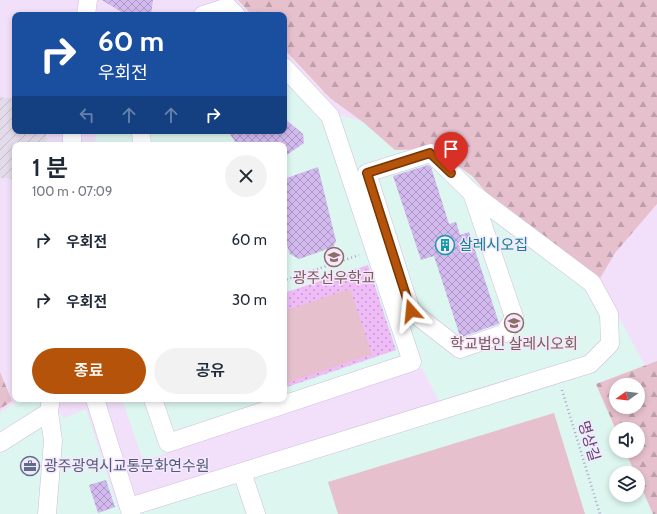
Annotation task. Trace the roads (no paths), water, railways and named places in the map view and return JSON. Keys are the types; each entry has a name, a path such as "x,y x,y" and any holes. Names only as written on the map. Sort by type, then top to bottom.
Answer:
{"street":[{"path":"86,12 88,0"},
{"path":"212,12 228,7 233,12"},
{"path":"154,402 168,443 412,362 330,116 287,70"},
{"path":"96,402 130,510 242,472 590,364 610,344 609,314 592,283 472,193 430,153 367,173 411,311 460,349 505,333 514,317 472,193"},
{"path":"0,443 50,406 54,441 47,514"},
{"path":"242,472 256,514"}],"place":[{"name":"살레시오집","path":"445,245"},
{"name":"광주선우학교","path":"334,257"},
{"name":"학교법인 살레시오회","path":"514,323"},
{"name":"광주광역시교통문화연수원","path":"30,466"}]}
